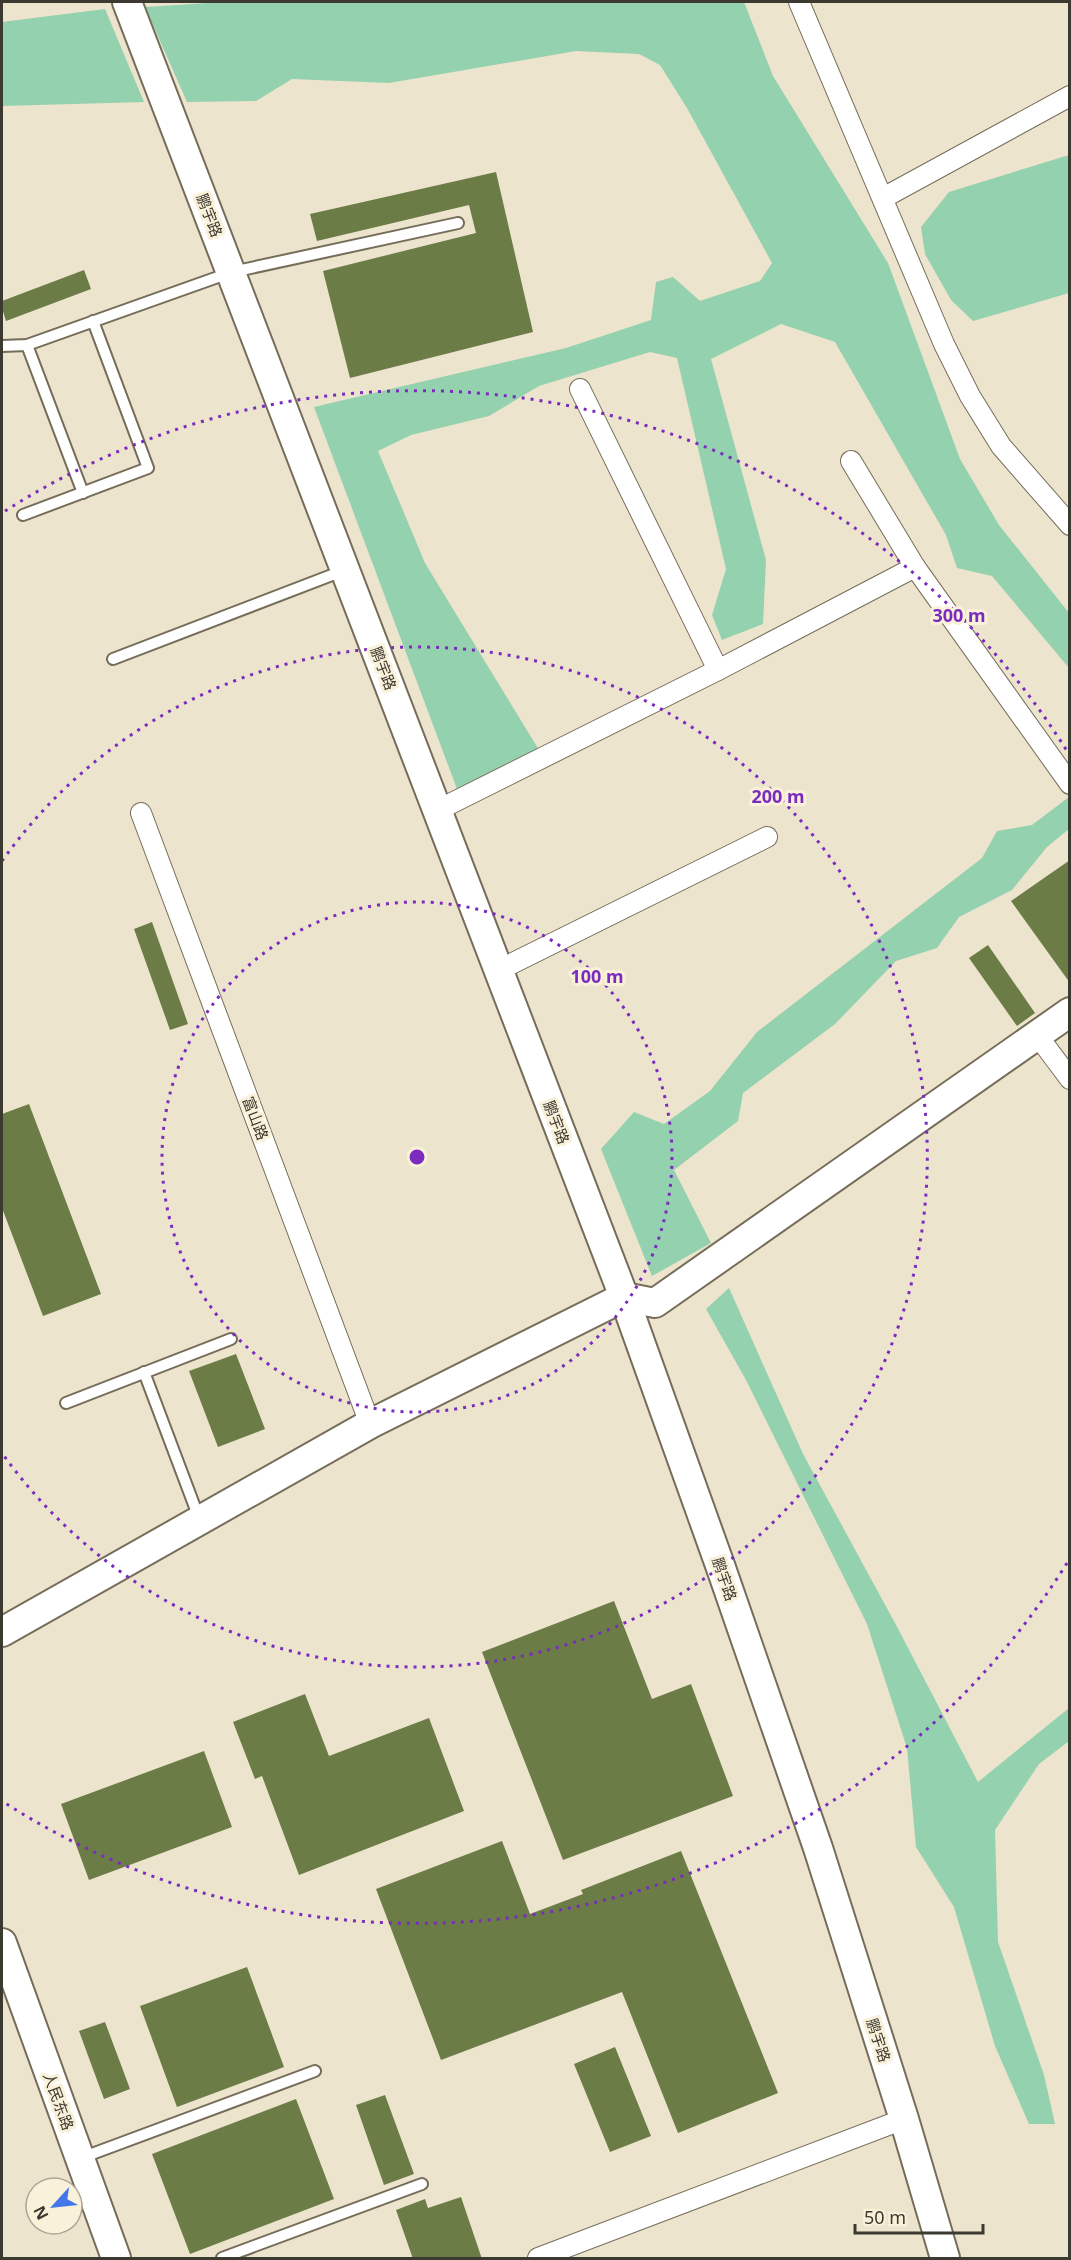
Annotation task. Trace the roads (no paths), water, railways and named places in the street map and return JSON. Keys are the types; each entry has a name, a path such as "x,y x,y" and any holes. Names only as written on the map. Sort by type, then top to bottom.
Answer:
{"main road":[{"name":"鹏宇路","path":"127,2 624,1297 818,1848 904,2119 945,2259"},
{"path":"2,1632 370,1424 624,1297 655,1303 1070,1012"},
{"name":"人民东路","path":"2,1942 116,2259"}],"street":[{"path":"799,2 944,344 970,396 1001,446 1070,525"},
{"path":"883,198 1070,96"},
{"path":"580,389 718,670"},
{"path":"851,461 915,567 1070,784"},
{"path":"438,810 718,670 915,567"},
{"name":"富山路","path":"141,813 370,1424"},
{"path":"499,970 767,837"},
{"path":"1036,1035 1070,1079"},
{"path":"538,2259 904,2119"}],"lane":[{"path":"2,346 27,345 232,272 458,223"},
{"path":"23,515 148,468 93,321"},
{"path":"27,345 83,493"},
{"path":"113,659 346,569"},
{"path":"66,1403 231,1339"},
{"path":"144,1372 200,1520"},
{"path":"80,2159 315,2071"},
{"path":"222,2259 422,2184"}]}
